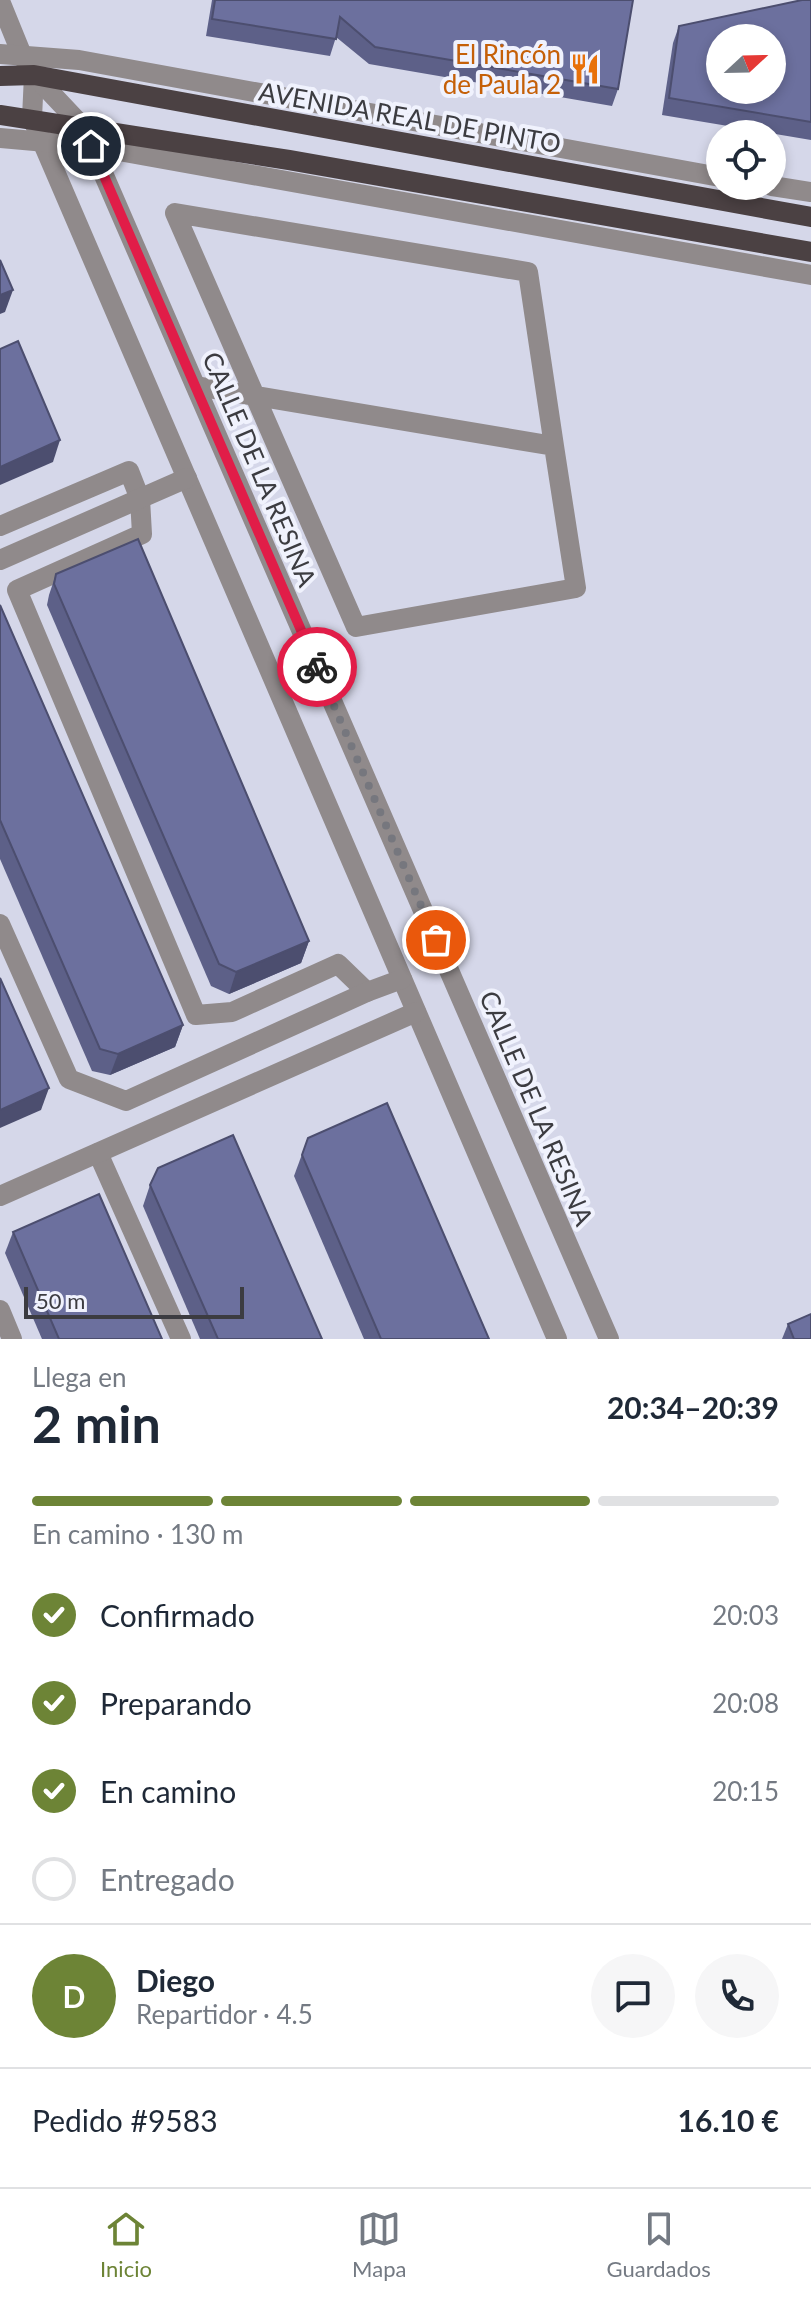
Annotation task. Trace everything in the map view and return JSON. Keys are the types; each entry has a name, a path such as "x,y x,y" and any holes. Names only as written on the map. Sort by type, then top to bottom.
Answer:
{"main road":[{"name":"AVENIDA REAL DE PINTO","path":"0,76 34,75 811,217"},
{"path":"0,115 32,118 87,136 304,163 811,252"}],"street":[{"name":"CALLE DE LA RESINA","path":"0,1 22,55 34,75 87,136 609,1339"},
{"path":"0,54 79,60 706,174"},
{"path":"34,75 32,118 557,1339"},
{"path":"0,138 42,142 87,136 811,275"},
{"path":"786,188 811,192"},
{"path":"175,213 528,272 554,446 576,588 356,627 175,213"},
{"path":"196,386 554,446"},
{"path":"0,526 129,471 148,495 142,534 17,590 196,1015 232,1012 338,964 367,992"},
{"path":"0,560 187,478"},
{"path":"0,924 69,1079 126,1101 402,979"},
{"path":"0,1196 416,1012"},
{"path":"98,1153 181,1339"},
{"path":"0,1310 12,1339"}],"shaded area":[{"path":"0,0 811,0 811,1339 0,1339"}],"building":[{"path":"215,0 633,0 618,89 375,47 340,17 336,39 212,19"},
{"path":"811,0 811,122 669,98 679,26"},
{"path":"0,260 13,290 0,295"},
{"path":"18,341 60,440 0,467 0,349"},
{"path":"138,539 309,941 236,972 219,964 54,584 56,574"},
{"path":"0,605 183,1025 118,1054 100,1049 0,820"},
{"path":"0,978 49,1088 0,1110"},
{"path":"387,1103 489,1339 381,1339 302,1155 308,1138"},
{"path":"233,1135 322,1339 218,1339 150,1185 158,1168"},
{"path":"99,1194 162,1339 59,1339 13,1232"},
{"path":"811,1314 811,1339 794,1339 788,1324"}],"way so far":[{"path":"317,667 436,940"}],"place":[{"name":"El Rincón de Paula 2","path":"585,69"}],"route":[{"path":"91,146 317,667"}]}
